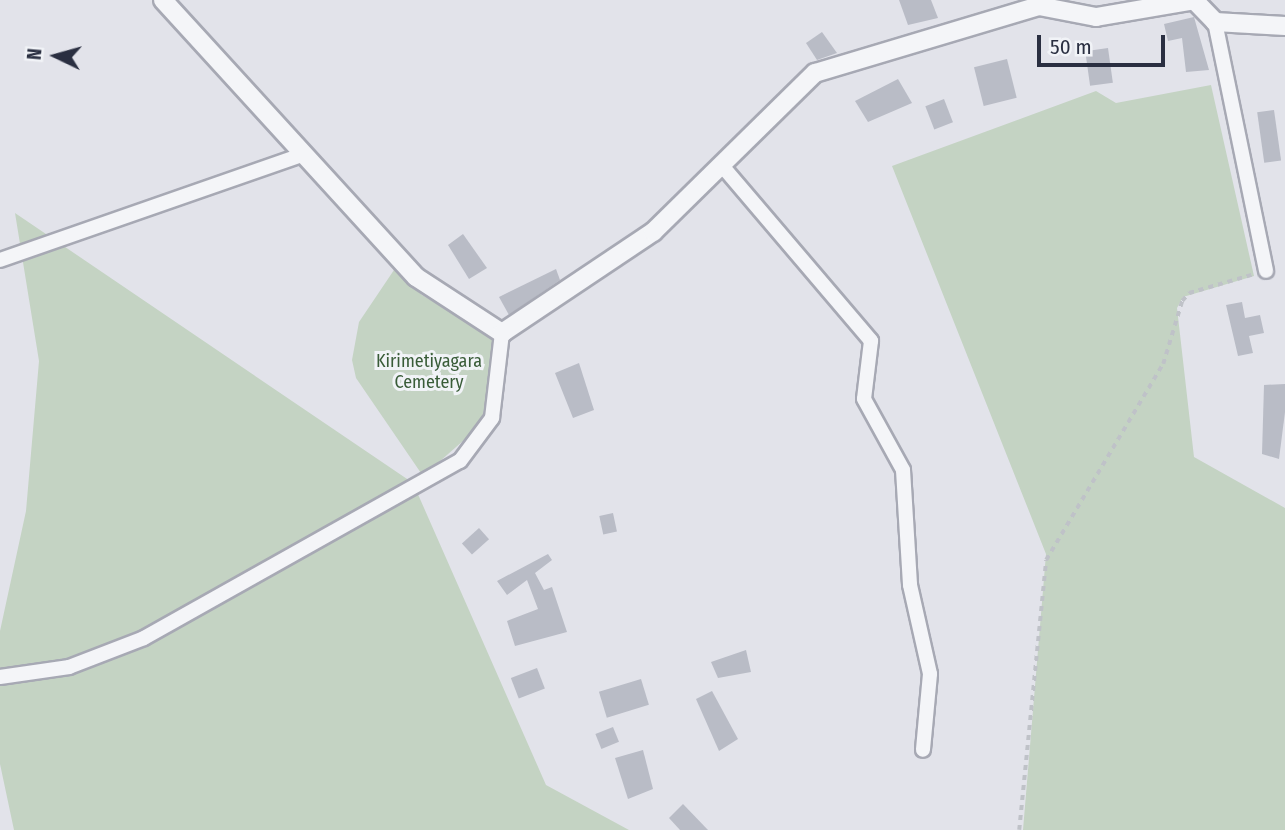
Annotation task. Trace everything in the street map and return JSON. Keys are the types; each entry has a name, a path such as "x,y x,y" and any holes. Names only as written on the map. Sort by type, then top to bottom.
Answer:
{"street":[{"path":"163,0 301,155 416,277 502,333"},
{"path":"0,677 69,667 144,638 460,461 492,418 502,333 653,232 724,168 815,73 1039,6 1096,17 1194,0 1215,22 1266,271"},
{"path":"1215,22 1285,26"},
{"path":"0,260 301,155"},
{"path":"724,168 872,341 864,399 902,470 910,585 930,674 923,750"}],"path":[{"path":"1019,830 1046,560 1163,364 1182,301 1189,293 1266,271"}],"green space":[{"path":"1211,85 1254,276 1183,297 1177,308 1194,457 1285,508 1285,830 1023,830 1046,554 892,166 1096,91 1116,103"},
{"path":"15,213 413,483 546,785 629,830 14,830 0,764 0,631 26,511 39,361"},
{"name":"Kirimetiyagara Cemetery","path":"394,270 422,295 491,335 499,347 480,426 423,476 356,378 352,360 359,322"}],"building":[{"path":"899,0 931,0 938,18 908,25"},
{"path":"1194,17 1209,70 1186,72 1182,38 1168,41 1164,24"},
{"path":"822,32 837,53 817,60 806,43"},
{"path":"1108,48 1113,83 1090,86 1085,51"},
{"path":"1007,59 1017,98 984,106 974,67"},
{"path":"898,79 912,103 868,122 855,101"},
{"path":"944,99 953,122 934,130 925,106"},
{"path":"1274,110 1281,161 1264,163 1257,112"},
{"path":"463,234 487,268 469,279 448,245"},
{"path":"556,269 560,280 509,315 499,297"},
{"path":"1242,302 1245,318 1260,315 1264,333 1249,336 1253,353 1238,356 1226,305"},
{"path":"579,363 594,410 573,418 555,373"},
{"path":"1285,384 1285,412 1279,459 1262,454 1264,385"},
{"path":"613,513 617,532 603,534 599,516"},
{"path":"479,528 489,539 472,555 462,543"},
{"path":"548,554 552,560 535,573 544,590 552,587 567,632 515,646 507,621 538,609 527,580 507,595 497,581"},
{"path":"746,650 751,672 718,678 711,662"},
{"path":"537,668 545,689 519,699 511,678"},
{"path":"641,679 649,705 607,718 599,692"},
{"path":"712,691 738,739 719,751 696,699"},
{"path":"613,727 619,742 601,749 595,734"},
{"path":"643,750 653,789 628,799 615,758"},
{"path":"683,804 708,830 680,830 669,818"}]}
